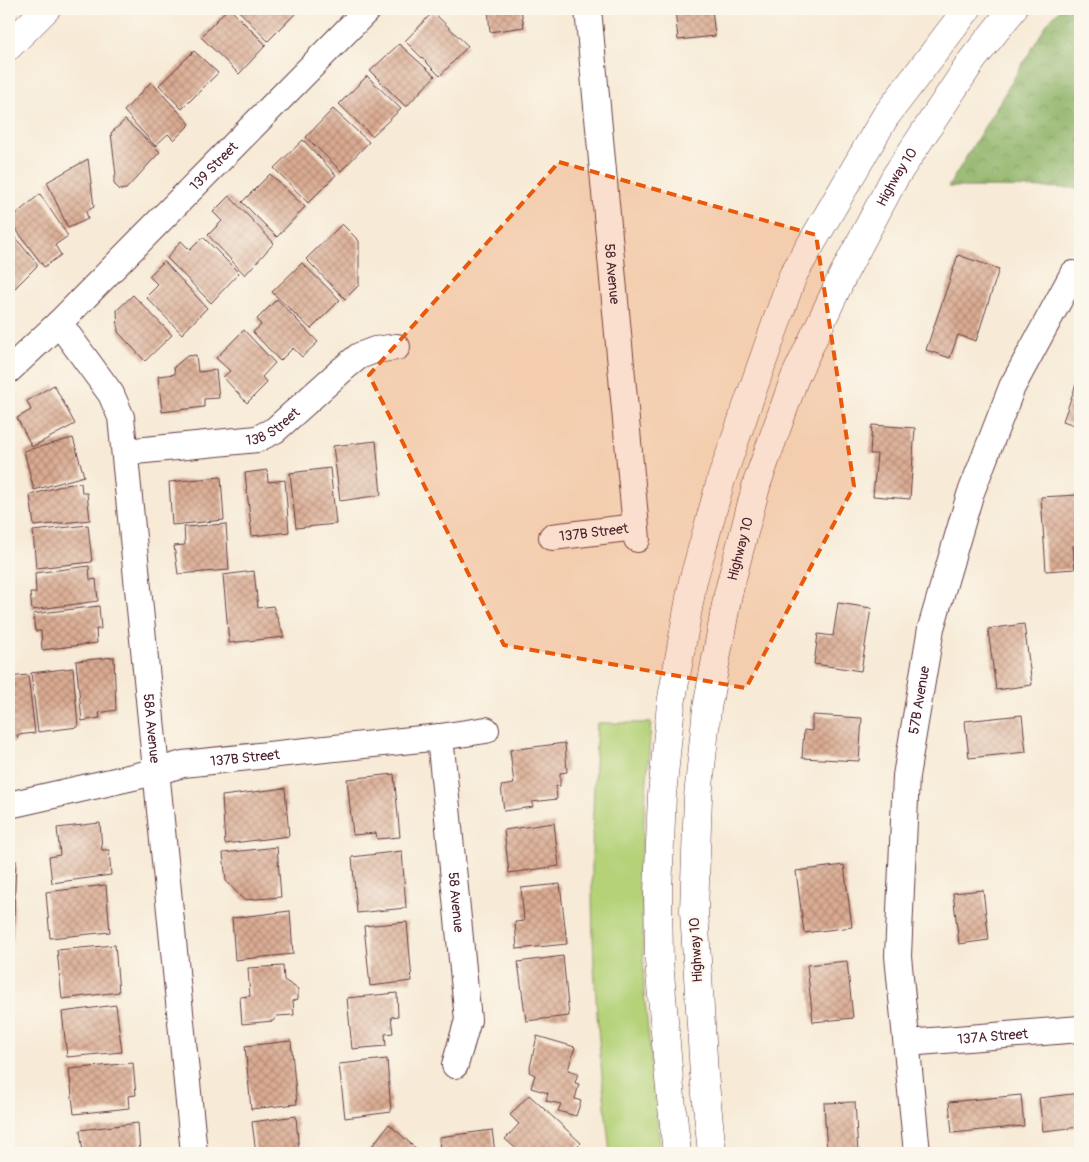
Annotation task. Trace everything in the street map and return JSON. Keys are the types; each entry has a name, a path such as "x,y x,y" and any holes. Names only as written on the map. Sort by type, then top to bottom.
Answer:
{"main road":[{"path":"9,46 46,9"},
{"path":"677,1153 668,1079 659,961 658,892 662,795 671,704 694,581 721,480 793,275 885,117 967,9"},
{"name":"Highway 10","path":"712,1153 704,1074 694,911 698,797 707,708 728,594 755,492 795,378 844,274 895,177 973,60 1012,9"}],"street":[{"name":"139 Street","path":"59,323 368,9"},
{"name":"58 Avenue","path":"588,9 636,533"},
{"name":"57B Avenue","path":"917,1153 898,956 906,776 931,628 970,494 1012,387 1073,274"},
{"path":"9,370 59,323"},
{"name":"58A Avenue","path":"59,323 112,394 121,417 194,1153"},
{"name":"138 Street","path":"125,452 257,439 275,430 359,356 375,350 397,347"},
{"name":"137B Street","path":"552,537 636,533"},
{"name":"137B Street","path":"9,805 183,764 440,737 486,730"},
{"name":"58 Avenue","path":"440,737 468,1020 455,1065"},
{"name":"137A Street","path":"907,1043 1080,1029"}],"highlighted area":[{"path":"559,162 816,235 854,486 746,688 504,645 369,375"}],"green space":[{"path":"1060,9 1080,9 1080,188 948,187 1048,22"},
{"path":"597,723 651,723 642,849 644,993 661,1153 610,1153 602,1080 594,970 592,843"}],"building":[{"path":"227,9 230,9 266,45 239,74 201,37"},
{"path":"237,9 297,9 299,10 268,41"},
{"path":"488,9 521,9 524,27 490,32"},
{"path":"675,9 712,9 715,36 678,40"},
{"path":"433,12 468,46 440,76 405,41"},
{"path":"399,44 435,76 406,107 370,71"},
{"path":"194,51 218,73 182,109 159,85"},
{"path":"367,76 401,109 372,136 339,104"},
{"path":"151,82 190,124 174,140 168,134 155,146 124,111"},
{"path":"333,109 369,142 341,171 306,137"},
{"path":"125,120 160,152 126,189 120,190 114,184 116,175 111,133"},
{"path":"303,140 336,175 308,203 274,168"},
{"path":"88,159 94,207 86,211 88,219 68,228 47,182"},
{"path":"270,174 305,207 277,237 242,202"},
{"path":"40,194 68,236 55,245 61,255 44,267 9,220"},
{"path":"229,196 274,243 245,275 208,235 222,221 213,212"},
{"path":"342,224 359,241 359,285 345,299 306,259"},
{"path":"9,230 38,265 11,292 9,290"},
{"path":"203,237 239,273 211,303 167,258 181,241 190,250"},
{"path":"958,255 999,269 976,341 958,335 950,358 926,350"},
{"path":"164,261 207,308 182,334 146,297 158,285 149,276"},
{"path":"302,263 340,300 311,329 272,292"},
{"path":"133,295 172,335 145,361 118,332 117,310"},
{"path":"277,299 318,342 302,357 293,348 280,361 253,332 261,325 257,319"},
{"path":"244,330 275,363 262,377 267,383 247,403 223,377 230,371 216,358"},
{"path":"196,355 198,372 216,370 219,398 204,399 204,407 162,412 158,376 175,374 174,367 187,356"},
{"path":"1080,373 1080,427 1063,421"},
{"path":"54,385 75,424 32,447 17,418 31,410 27,401"},
{"path":"872,425 915,428 910,499 873,496 877,454 870,454"},
{"path":"73,438 84,476 34,490 24,451"},
{"path":"376,441 381,495 340,501 333,446"},
{"path":"330,468 336,524 296,528 290,473"},
{"path":"267,470 268,482 285,480 289,532 252,536 245,473"},
{"path":"221,477 224,520 172,525 169,482"},
{"path":"81,483 82,493 87,493 90,520 34,526 30,495 65,485"},
{"path":"1078,495 1080,546 1073,546 1075,569 1046,571 1041,497"},
{"path":"226,524 229,570 178,574 174,546 185,545 184,527"},
{"path":"88,525 92,562 36,568 33,531"},
{"path":"89,566 90,580 96,579 98,601 32,610 30,593 36,593 35,573"},
{"path":"254,571 258,608 273,606 284,637 229,643 223,575"},
{"path":"838,603 871,608 861,671 814,664 818,634 833,636"},
{"path":"99,606 101,629 96,629 97,643 42,650 41,631 35,631 33,614"},
{"path":"1024,624 1032,685 996,690 988,629"},
{"path":"114,657 116,710 99,713 100,718 82,721 76,661"},
{"path":"73,668 78,727 38,732 31,673"},
{"path":"28,675 35,733 17,735 18,740 9,741 9,677"},
{"path":"812,715 862,718 859,761 802,758 804,730 812,731"},
{"path":"1022,715 1026,752 969,758 965,721"},
{"path":"565,743 567,772 560,773 560,786 556,786 557,799 532,802 533,807 504,811 501,786 514,784 510,750"},
{"path":"394,774 400,837 377,839 376,833 353,835 347,779"},
{"path":"285,788 289,836 225,844 222,796"},
{"path":"100,823 102,850 109,850 111,875 52,883 49,857 60,855 57,828"},
{"path":"554,823 559,866 509,873 504,830"},
{"path":"277,847 281,897 244,900 226,881 223,853"},
{"path":"402,851 406,908 357,913 352,857"},
{"path":"9,861 16,861 13,941 9,941"},
{"path":"844,865 852,927 804,933 796,871"},
{"path":"560,884 567,944 517,949 515,922 524,921 521,888"},
{"path":"106,885 110,932 50,938 46,892"},
{"path":"983,890 989,940 959,944 953,893"},
{"path":"290,911 293,954 235,960 232,918"},
{"path":"407,922 412,981 370,986 364,926"},
{"path":"115,945 119,992 62,999 57,950"},
{"path":"563,956 569,1016 526,1021 518,962"},
{"path":"847,961 853,1018 813,1022 807,965"},
{"path":"283,966 284,980 298,989 298,999 293,1001 294,1015 277,1016 273,1021 242,1024 240,997 250,996 248,968"},
{"path":"397,993 398,1016 391,1017 393,1033 385,1034 386,1046 352,1049 347,998"},
{"path":"116,1005 122,1052 67,1057 62,1012"},
{"path":"537,1036 575,1047 568,1070 578,1073 575,1083 579,1084 575,1099 581,1101 576,1116 558,1111 561,1104 546,1101 548,1093 531,1088 535,1075 529,1072"},
{"path":"291,1041 297,1104 251,1109 245,1046"},
{"path":"387,1059 391,1112 345,1118 339,1064"},
{"path":"133,1063 136,1095 128,1096 129,1108 74,1114 69,1069"},
{"path":"1080,1093 1080,1127 1043,1131 1039,1098"},
{"path":"529,1095 581,1143 571,1153 521,1153 505,1139 519,1124 510,1115"},
{"path":"1021,1095 1024,1126 952,1133 949,1102"},
{"path":"855,1102 858,1153 827,1153 824,1103"},
{"path":"296,1116 299,1153 256,1153 252,1122"},
{"path":"138,1123 140,1153 83,1153 80,1130"},
{"path":"389,1124 421,1153 367,1153"},
{"path":"492,1130 495,1153 440,1153 439,1137"}]}
